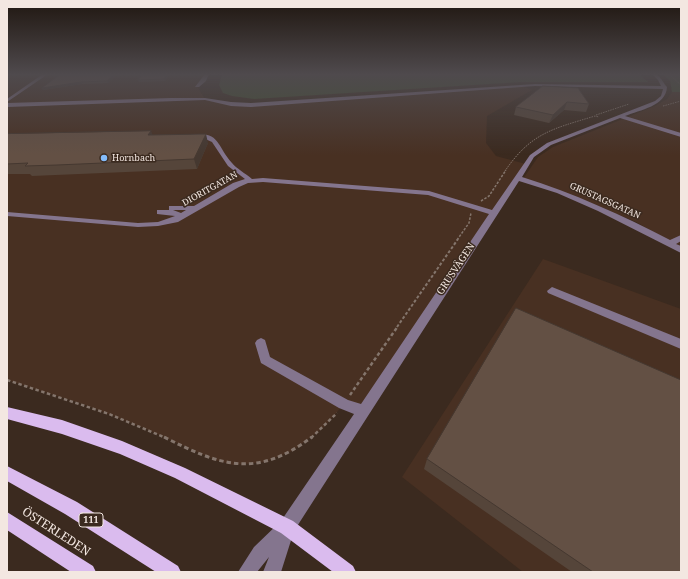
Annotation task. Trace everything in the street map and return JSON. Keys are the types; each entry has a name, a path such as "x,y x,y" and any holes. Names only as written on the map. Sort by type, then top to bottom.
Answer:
{"main road":[{"path":"7,413 62,427 122,448 180,473 238,504 287,527 346,572"},
{"name":"111","path":"7,473 71,508 172,572"},
{"name":"ÖSTERLEDEN","path":"7,520 87,572"}],"street":[{"path":"7,105 85,101"},
{"path":"216,101 231,104 251,105 307,101"},
{"name":"GRUSVÄGEN","path":"247,572 260,553 287,527 532,156 542,147 621,117 658,101"},
{"path":"621,117 681,136"},
{"path":"185,136 211,138 217,142 230,165 250,181"},
{"name":"GRUSTAGSGATAN","path":"517,178 552,189 612,214 681,250"},
{"name":"DIORITGATAN","path":"7,214 138,225 158,224 175,220 236,185 250,181 429,193 473,210 494,212"},
{"path":"172,208 196,208"},
{"path":"160,212 170,212 182,216"},
{"path":"669,244 681,238"},
{"path":"552,291 681,344"},
{"path":"260,343 266,360 344,404 363,411"},
{"name":"GRUSVÄGEN","path":"272,572 287,527"}],"path":[{"path":"660,107 678,101"},
{"path":"7,380 83,404 144,428 215,460 233,465 265,462 292,451 323,428 344,404 469,223 473,210 489,196 521,150 529,142 541,135 632,103"},
{"path":"595,116 610,121"},
{"path":"465,210 473,210"}],"shaded area":[{"path":"7,101 220,101 251,105 308,101 513,101 487,116 486,143 496,156 526,164 363,411 344,404 323,428 292,451 265,462 233,465 215,460 144,428 83,404 7,380"},
{"path":"664,101 681,101 681,248 636,222 591,203 523,179 538,157 553,147 655,106"},
{"path":"543,259 681,309 681,572 523,572 402,477"}],"building":[{"path":"524,101 587,101 589,104 567,102 553,115 516,107"},
{"name":"Hornbach","path":"151,131 148,135 206,134 194,159 25,166 28,163 7,164 7,134"},
{"path":"516,308 681,380 681,572 593,572 427,459"}],"place":[{"name":"Hornbach","path":"104,158"}]}
